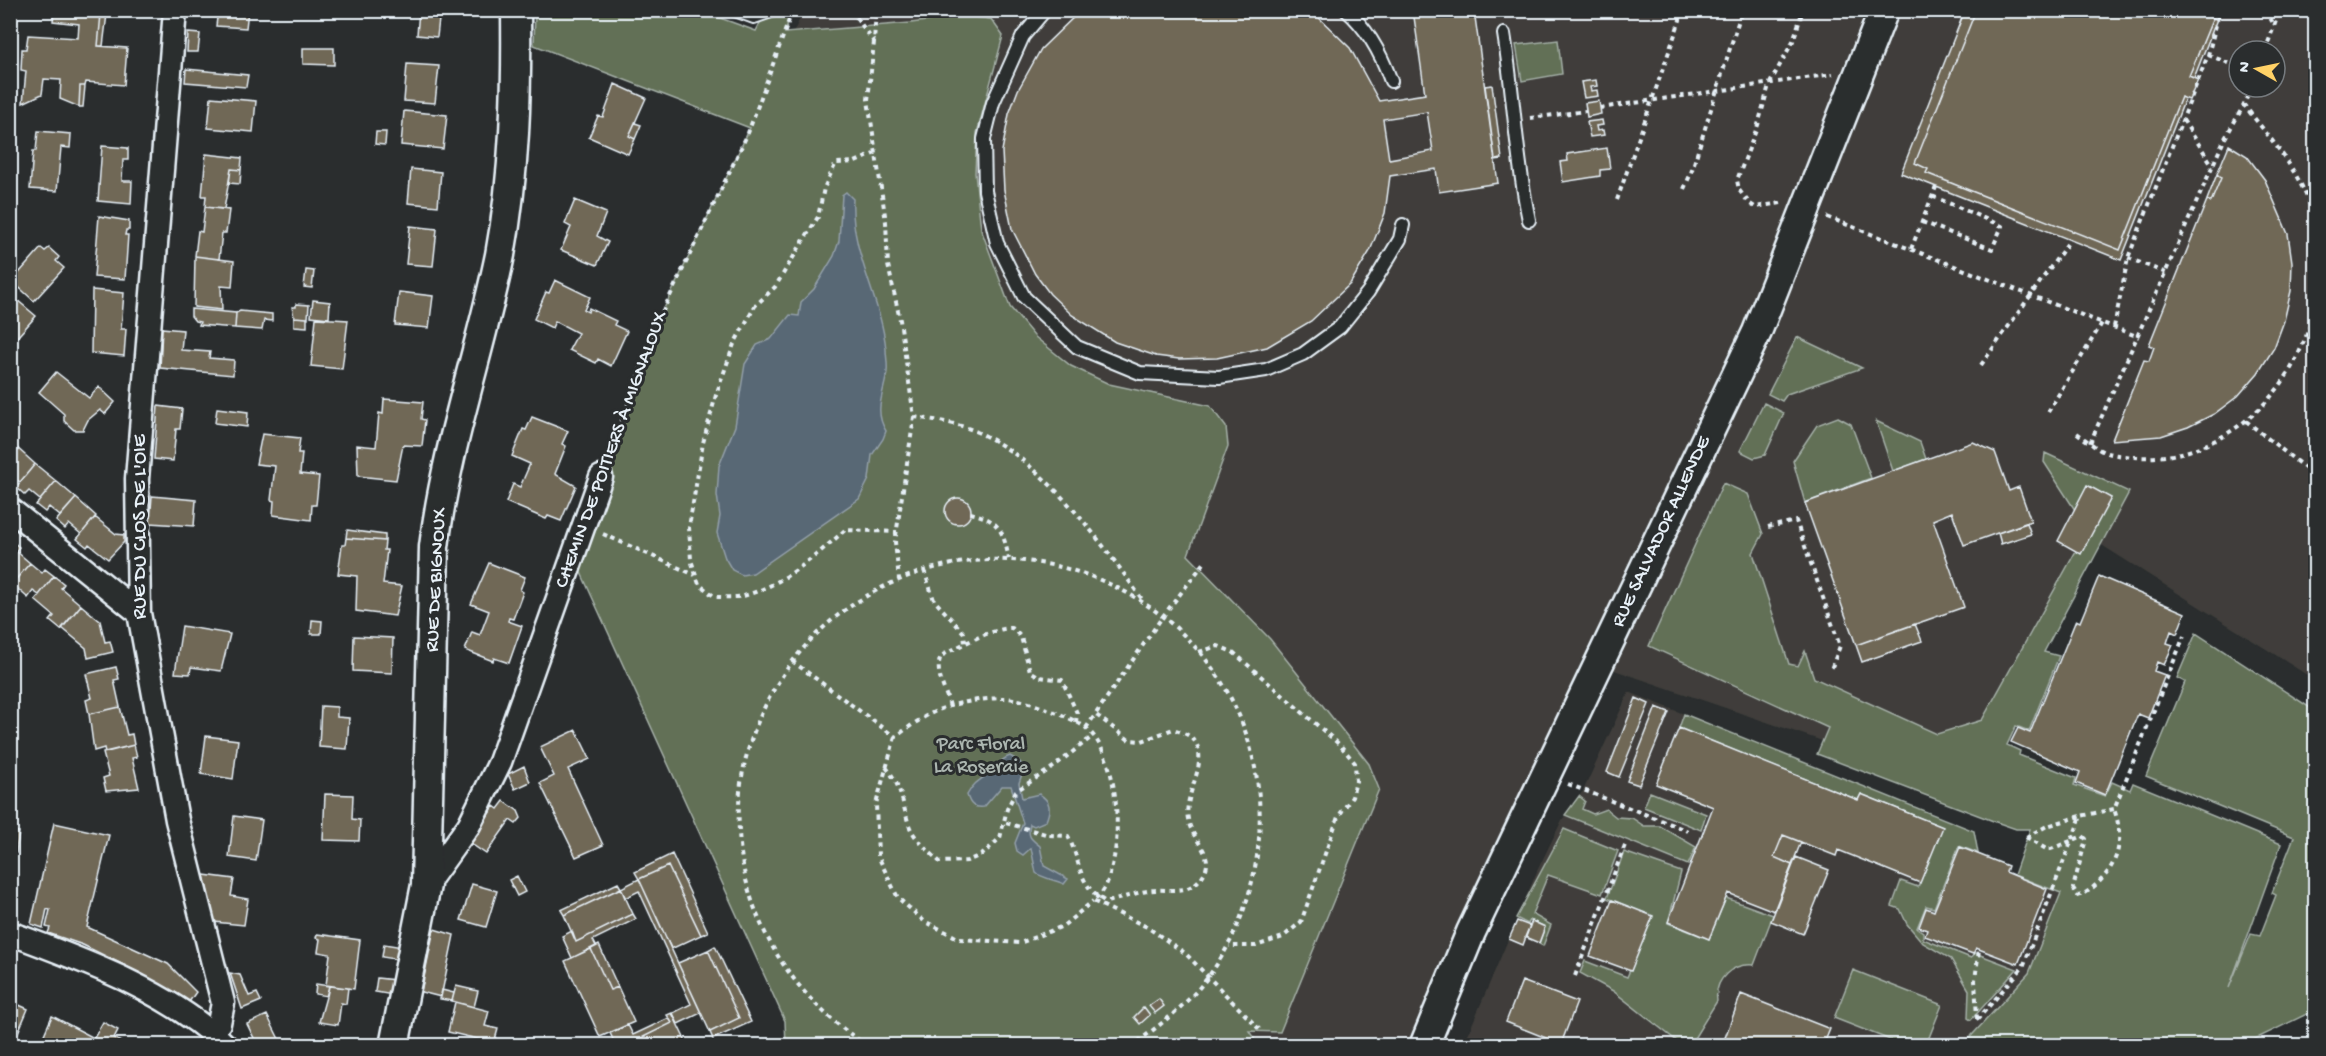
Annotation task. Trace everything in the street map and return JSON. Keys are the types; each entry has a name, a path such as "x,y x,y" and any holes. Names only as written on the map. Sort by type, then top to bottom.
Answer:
{"street":[{"name":"RUE DU CLOS DE L'OIE","path":"175,10 137,479 139,612 177,820 223,1003 219,1039"},
{"name":"RUE DE BIGNOUX","path":"394,1046 426,885 434,547 450,456 499,257 507,210 516,70 516,10"},
{"name":"RUE SALVADOR ALLENDE","path":"1424,1046 1471,932 1756,332 1884,10"},
{"name":"CHEMIN DE POITIERS À MIGNALOUX","path":"426,885 469,825 500,762 601,477"},
{"path":"10,509 139,612"},
{"path":"10,933 98,967 154,996 219,1039"}],"lane":[{"path":"735,10 754,17 774,10"},
{"path":"1045,10 1023,36 993,103 984,139 985,191 997,243 1024,297 1077,348 1140,373 1219,377 1266,370 1303,354 1340,327 1368,292 1400,238 1403,225"},
{"path":"1346,10 1354,17 1383,58 1391,81"},
{"path":"1504,34 1516,120 1522,188 1529,220"}],"path":[{"name":"CHEMIN DE POITIERS À MIGNALOUX","path":"601,477 659,319 748,133 793,10"},
{"path":"851,10 874,42"},
{"path":"876,10 868,100 886,222 888,265 900,320 914,417 897,532 899,579"},
{"path":"1617,200 1680,20 1680,10"},
{"path":"1684,189 1717,93 1742,10"},
{"path":"1803,10 1793,41 1769,85 1758,125 1737,180 1738,190 1755,207 1790,202 2139,337"},
{"path":"2114,327 2128,258 2208,55 2220,10"},
{"path":"2266,10 2274,26"},
{"path":"2269,39 2280,10"},
{"path":"2208,55 2227,62"},
{"path":"1600,108 1717,93 1860,70"},
{"path":"2090,443 2213,166 2246,99"},
{"path":"2244,105 2293,168 2306,193 2316,224"},
{"path":"1516,120 1586,111"},
{"path":"2182,119 2213,166"},
{"path":"876,153 855,162 837,164 824,188 818,217 800,249 775,287 755,306 734,344 703,443 689,527 690,560 699,584 715,597 742,596 788,574 845,530 897,532"},
{"path":"1911,249 1936,187"},
{"path":"1922,222 1992,249 2002,226 1932,196"},
{"path":"1981,364 2070,240"},
{"path":"2128,258 2166,273"},
{"path":"2077,433 2101,451 2154,459 2200,448 2246,421 2261,407 2289,372 2301,349 2316,310"},
{"path":"2048,412 2103,323"},
{"path":"914,417 977,432 1018,457 1081,519 1104,546 1144,603"},
{"path":"2246,421 2316,477"},
{"path":"970,513 985,516 1003,531 1009,559"},
{"path":"1767,527 1796,521 1840,646 1830,672"},
{"path":"583,525 696,575"},
{"path":"868,1046 841,1029 804,994 774,952 752,906 741,855 739,804 747,753 765,705 792,661 823,628 859,600 899,579 924,570 966,561 1009,559 1056,565 1102,579 1163,616 1199,652 1225,688 1244,729 1256,772 1260,816 1257,861 1246,904 1228,946 1208,978 1173,1016 1132,1046"},
{"path":"1086,728 1163,616 1205,562"},
{"path":"924,570 934,600 964,633 965,644"},
{"path":"950,706 938,664 941,656 999,628 1012,628 1021,637 1030,671 1040,677 1062,680 1077,713 1076,722"},
{"path":"2114,809 2047,826 2026,837 2046,849 2061,847 2083,836 2086,839 2073,888 2078,896 2103,878 2116,859 2121,832 2114,809 2184,636"},
{"path":"1199,652 1218,646 1233,652 1340,745 1354,763 1356,782 1352,797 1338,817 1301,922 1283,937 1256,946 1228,946"},
{"path":"792,661 894,736"},
{"path":"1006,698 1056,712 1076,722 1093,736 1105,759 1116,794 1119,834 1108,883 1098,897 1063,926 1020,943 960,939 924,921 898,898 878,856 876,804 894,736 921,719 950,706 1006,698"},
{"path":"1006,823 1049,835 1068,836 1076,852 1085,886 1106,902 1142,891 1178,890 1193,886 1202,875 1207,862 1205,851 1188,819 1191,787 1199,758 1196,743 1186,733 1173,729 1142,741 1129,740 1095,714"},
{"path":"886,767 899,784 910,827 940,862 967,861 983,854 1000,838 1006,823 1007,809 1016,791 1052,768 1093,736"},
{"path":"1583,791 1688,831"},
{"path":"1979,950 1975,980 1977,1020 2023,967 2081,816"},
{"path":"1575,976 1625,845"},
{"path":"1093,901 1147,927 1185,953 1261,1031"}],"shaded area":[{"path":"804,10 2315,11 2315,680 2100,544 1972,792 1582,659 1443,1045 797,1045 780,61"},
{"path":"1629,692 1684,714 1679,729 1858,800 1861,794 1943,827 1960,847 2008,866 2006,872 2062,893 2160,1046 1463,1046 1538,869 1562,820 1583,791"}],"green space":[{"name":"Parc Floral La Roseraie","path":"535,11 701,11 756,31 766,11 791,11 785,33 911,23 964,16 991,19 1003,36 977,133 975,173 981,229 1010,307 1034,336 1071,366 1109,384 1210,406 1226,427 1228,446 1188,555 1270,639 1369,764 1379,789 1280,1032 1249,1031 1259,1046 786,1045 785,1021 573,555 659,319 750,128 534,45"},
{"path":"1558,40 1562,74 1522,81 1516,45"},
{"path":"1797,337 1862,368 1787,394 1782,401 1768,394"},
{"path":"1764,403 1784,413 1765,455 1754,458 1740,451"},
{"path":"1838,417 1851,424 1871,478 1805,503 1793,461 1817,425"},
{"path":"1876,421 1920,442 1926,459 1893,471"},
{"path":"2045,453 2129,492 2044,652 2059,656 2029,731 2016,726 2007,745 2020,751 2019,755 2076,778 2074,785 2105,796 2112,782 2130,790 2133,783 2281,844 2229,988 2251,934 2260,936 2276,895 2272,893 2294,837 2146,776 2185,682 2177,678 2196,633 2315,711 2315,1010 2243,1045 1963,1045 2029,973 2061,893 2014,875 2030,829 2016,829 1996,822 1817,754 1828,728 1649,646 1723,483 1748,494 1763,534 1753,553 1789,664 1798,666 1805,651 1814,678 1937,734 1982,720 2076,551 2111,498 2087,486 2075,510 2044,462"},
{"path":"1684,714 1974,831 1978,853 1959,846 1934,908 1926,906 1917,928 1923,932 1923,939 1971,958 1975,953 2017,969 1971,1020 1968,1018 1969,990 1951,959 1923,943 1907,924 1900,909 1892,906 1901,881 1918,887 1942,827 1861,794 1858,800 1679,728"},
{"path":"1650,792 1706,814 1701,830 1644,807"},
{"path":"1579,796 1585,801 1582,809 1593,814 1606,809 1616,817 1632,818 1644,826 1660,826 1696,847 1688,865 1565,815"},
{"path":"1564,829 1618,851 1602,894 1548,875 1532,914 1551,925 1543,946 1539,944 1545,927 1530,920 1528,924 1516,918"},
{"path":"1624,852 1681,872 1668,923 1709,939 1726,898 1773,915 1754,965 1732,970 1722,979 1718,986 1717,1001 1690,1045 1682,1045 1613,991 1580,973 1585,961 1627,977 1653,917 1607,898"},
{"path":"1853,970 1942,1005 1926,1045 1903,1045 1834,1018"}],"water":[{"path":"846,192 853,199 856,238 883,330 887,369 880,416 886,431 872,455 869,479 859,499 753,573 742,575 732,570 725,558 717,533 720,516 717,495 719,466 735,426 745,364 757,345 771,339 790,315 799,316 801,302 814,289 834,256 839,241 842,195"},
{"path":"1010,756 1020,762 1024,768 1019,783 1022,798 1039,794 1048,802 1049,813 1046,821 1034,826 1030,824 1029,835 1040,846 1044,866 1068,879 1064,884 1036,873 1031,848 1023,855 1017,851 1015,843 1023,823 1011,786 1002,786 984,807 975,806 968,798 967,795 978,781"}],"building":[{"path":"54,10 116,10 116,15 101,14 98,46 127,48 124,85 86,82 85,86 80,86 79,107 60,99 61,80 44,79 42,94 23,103 26,71 21,70 22,49 26,49 28,35 78,38 79,24 53,21"},
{"path":"218,10 248,10 246,28 216,26"},
{"path":"419,10 440,10 437,37 417,35"},
{"path":"1081,10 1311,10 1350,48 1379,101 1425,94 1413,10 1474,10 1498,183 1439,192 1436,169 1390,176 1385,213 1370,251 1350,284 1311,321 1267,347 1217,358 1179,359 1156,356 1115,342 1072,315 1050,294 1035,274 1012,229 1004,190 1002,151 1009,114 1018,90 1041,49","holes":["1427,112 1433,151 1389,159 1383,119"]},
{"path":"1965,10 1976,10 1915,163 1928,169 1926,173 2120,250 2181,97 2185,99 2121,260 1901,173"},
{"path":"1976,10 2194,10 2213,18 2189,76 2198,80 2189,100 2181,97 2120,250 1926,173 1928,169 1915,163"},
{"path":"101,14 107,14 103,46 98,46"},
{"path":"2213,18 2217,19 2194,78 2189,76"},
{"path":"188,33 200,34 198,52 187,52"},
{"path":"303,48 334,48 334,65 303,64"},
{"path":"407,64 439,66 435,103 404,101"},
{"path":"186,69 248,75 246,87 185,82"},
{"path":"1596,80 1597,86 1590,87 1591,91 1597,90 1598,96 1584,98 1581,82"},
{"path":"615,84 646,98 629,136 635,139 628,154 589,137 598,116 603,117"},
{"path":"1492,85 1502,159 1495,160 1485,86"},
{"path":"80,86 85,86 83,107 79,107"},
{"path":"211,97 256,101 253,132 208,128"},
{"path":"1599,101 1601,114 1587,117 1585,103"},
{"path":"404,111 447,115 443,149 401,145"},
{"path":"1602,120 1603,125 1596,126 1597,131 1603,130 1604,135 1590,137 1587,122"},
{"path":"635,123 641,125 635,139 629,136"},
{"path":"38,131 71,134 70,148 61,147 57,191 30,189 33,151 36,151"},
{"path":"376,132 386,132 385,145 375,144"},
{"path":"2229,145 2247,156 2265,180 2288,234 2292,262 2291,291 2284,321 2274,348 2258,373 2238,396 2214,414 2188,427 2161,436 2112,440 2144,360 2149,361 2154,347 2149,345 2207,200 2211,202 2221,178 2217,174"},
{"path":"102,146 128,148 128,160 123,160 122,181 132,181 131,204 98,201"},
{"path":"1607,148 1610,169 1600,170 1600,176 1563,182 1560,162 1568,161 1567,154"},
{"path":"206,154 242,158 241,170 231,169 224,209 205,207 206,196 202,196"},
{"path":"231,169 241,170 240,184 229,183"},
{"path":"411,169 441,172 438,206 408,203"},
{"path":"2217,174 2221,178 2211,202 2207,200"},
{"path":"575,200 606,213 597,236 608,242 597,265 561,250 571,227 565,224"},
{"path":"205,207 229,210 226,233 222,233 219,259 195,256 198,231 202,232"},
{"path":"99,216 129,221 129,230 126,230 125,235 128,235 125,279 94,277"},
{"path":"410,226 437,229 433,266 406,264"},
{"path":"41,248 45,251 49,248 59,257 56,261 64,268 34,301 12,281"},
{"path":"195,256 234,261 232,287 221,286 222,310 194,307"},
{"path":"306,270 314,271 312,288 304,287"},
{"path":"555,280 590,297 584,310 588,312 589,308 616,321 614,325 627,331 611,366 598,359 596,363 569,350 578,333 555,321 552,328 534,319 546,292 549,293"},
{"path":"92,290 124,293 121,329 126,329 124,356 91,353"},
{"path":"399,292 433,296 429,328 395,325"},
{"path":"10,294 36,316 10,345"},
{"path":"313,300 330,302 329,318 311,316"},
{"path":"296,304 309,305 308,318 294,317 292,307 296,307"},
{"path":"191,309 236,313 235,328 199,325 200,322 195,321 191,316"},
{"path":"240,311 272,314 272,321 264,320 262,330 235,328 236,313"},
{"path":"294,317 307,318 307,327 294,326"},
{"path":"316,318 348,320 342,369 311,366"},
{"path":"162,328 183,330 181,350 210,352 209,358 234,360 233,375 160,368"},
{"path":"56,372 89,398 99,387 115,402 105,414 100,410 88,420 83,430 74,430 64,421 64,414 39,392"},
{"path":"384,399 423,402 421,419 425,420 422,446 403,445 396,480 358,476 357,445 376,447 379,413 383,414"},
{"path":"158,406 182,409 180,429 176,429 173,461 154,459"},
{"path":"217,408 248,412 247,427 215,423"},
{"path":"532,417 568,431 562,444 566,446 555,474 576,486 561,521 548,516 546,519 506,502 513,484 520,487 530,464 512,456 523,429 526,430"},
{"path":"262,434 300,438 298,453 302,453 300,474 319,476 316,505 312,505 311,520 273,515 274,501 271,500 275,466 256,464"},
{"path":"1973,442 1995,452 2009,491 2019,487 2031,521 1964,545 1952,512 1933,520 1964,607 1856,645 1805,503"},
{"path":"15,446 35,464 20,482 10,475 10,452"},
{"path":"35,464 56,481 40,500 29,491 25,495 16,487"},
{"path":"56,481 76,498 60,516 49,507 45,512 36,505"},
{"path":"2087,485 2111,498 2081,554 2058,541"},
{"path":"152,496 196,500 194,526 150,523"},
{"path":"76,498 96,516 81,534 69,524 65,529 56,521"},
{"path":"958,498 967,502 971,511 967,520 958,524 949,520 945,511 949,502"},
{"path":"95,517 116,534 124,535 124,542 108,559 89,544 87,547 77,539"},
{"path":"2027,523 2031,534 2001,544 1998,533"},
{"path":"347,530 385,535 385,541 346,538"},
{"path":"346,538 385,541 384,550 387,550 383,584 402,586 395,616 356,611 357,576 338,574 342,545 345,545"},
{"path":"12,541 19,547 16,551 30,563 12,584"},
{"path":"30,563 42,573 45,569 54,576 39,595 33,591 28,598 12,584"},
{"path":"489,563 525,577 520,590 523,592 513,619 509,618 508,621 522,626 509,663 494,658 493,661 465,650 472,632 480,635 489,611 471,604"},
{"path":"54,576 64,584 61,588 81,605 61,630 50,621 54,616 35,600"},
{"path":"2099,576 2185,613 2177,634 2171,631 2167,643 2173,645 2164,665 2157,662 2154,671 2165,675 2148,718 2138,714 2105,795 2076,783 2080,772 2011,742 2018,728 2030,733 2076,620 2080,622"},
{"path":"81,605 100,621 105,642 110,641 113,652 88,658 86,648 62,628"},
{"path":"312,620 322,621 321,634 311,634"},
{"path":"1915,624 1922,641 1862,662 1856,645"},
{"path":"182,626 230,634 221,671 191,667 190,674 175,673"},
{"path":"354,636 393,638 392,673 353,671"},
{"path":"116,667 119,679 114,680 120,707 89,714 86,700 92,698 86,674"},
{"path":"1636,698 1649,704 1619,777 1607,772"},
{"path":"321,706 337,707 337,717 349,718 347,749 319,747"},
{"path":"120,707 127,735 132,734 134,745 105,752 104,748 94,751 89,714"},
{"path":"1656,707 1669,712 1639,785 1627,781"},
{"path":"1679,728 1858,800 1861,794 1943,827 1920,883 1838,850 1836,856 1783,835 1774,857 1792,865 1774,911 1728,893 1709,939 1668,922 1713,807 1656,784"},
{"path":"576,730 590,759 568,769 603,845 576,857 540,783 554,776 540,747"},
{"path":"206,736 238,740 233,779 201,774"},
{"path":"134,745 137,757 132,758 139,788 106,791 103,778 109,776 103,753"},
{"path":"524,766 530,782 515,789 508,774"},
{"path":"325,794 353,795 352,819 360,820 359,841 323,840"},
{"path":"504,801 518,811 521,818 516,824 510,820 486,854 470,843 494,806 498,809"},
{"path":"234,816 262,820 256,861 229,857"},
{"path":"54,823 109,835 87,927 168,964 196,992 189,1002 142,974 83,945 48,933 50,928 46,927 50,910 47,909 43,928 31,924"},
{"path":"10,831 19,832 16,853 10,852"},
{"path":"1783,835 1801,842 1792,865 1774,857"},
{"path":"1960,847 2008,866 2006,872 2047,889 2018,964 1976,948 1973,954 1925,936 1927,930 1919,927 1926,908 1934,911"},
{"path":"672,854 708,932 701,935 668,866 639,879 635,872"},
{"path":"1796,857 1829,870 1803,934 1771,921"},
{"path":"668,866 701,935 671,949 639,879"},
{"path":"204,875 234,879 231,896 248,899 244,925 214,922"},
{"path":"517,876 525,892 517,896 509,880"},
{"path":"639,879 701,1013 678,1024 673,1013 691,1004 639,891 625,898 621,888"},
{"path":"618,883 621,888 564,915 561,910"},
{"path":"472,884 497,891 486,927 461,920"},
{"path":"621,888 633,914 576,942 564,915"},
{"path":"1612,900 1653,916 1631,971 1590,956"},
{"path":"633,914 636,919 593,940 596,946 572,958 562,936 572,931 576,942"},
{"path":"1517,921 1530,926 1523,945 1509,939"},
{"path":"1532,921 1545,927 1539,943 1525,937"},
{"path":"434,929 454,935 441,997 421,992"},
{"path":"317,934 360,940 354,989 326,985 330,954 318,952 320,939 316,938"},
{"path":"384,944 403,947 401,960 382,957"},
{"path":"599,945 618,987 610,990 591,949"},
{"path":"715,946 751,1022 713,1039 710,1032 739,1018 708,950"},
{"path":"591,949 610,990 618,987 634,1022 600,1037 565,961"},
{"path":"708,950 739,1018 710,1032 678,963"},
{"path":"230,973 240,975 249,996 257,993 261,1001 242,1009"},
{"path":"377,978 395,980 393,995 375,992"},
{"path":"1522,981 1577,1002 1561,1044 1506,1022"},
{"path":"316,984 329,986 327,996 315,994"},
{"path":"329,986 348,988 346,1004 341,1003 338,1025 319,1022"},
{"path":"456,986 478,991 474,1007 452,1001"},
{"path":"442,990 454,993 452,1001 440,999"},
{"path":"1741,994 1830,1029 1823,1046 1722,1046"},
{"path":"1159,999 1164,1006 1155,1013 1149,1006"},
{"path":"10,1001 28,1009 13,1044 10,1043"},
{"path":"455,1002 489,1011 485,1026 498,1029 494,1043 448,1032"},
{"path":"1144,1007 1150,1015 1140,1024 1134,1017"},
{"path":"672,1013 688,1046 625,1046 672,1023 667,1015"},
{"path":"267,1015 283,1046 258,1046 247,1024"},
{"path":"52,1016 94,1038 103,1022 118,1030 114,1038 127,1046 60,1046 43,1037"},
{"path":"669,1018 672,1023 625,1046 611,1046 615,1044 610,1033 628,1025 633,1035"}]}
